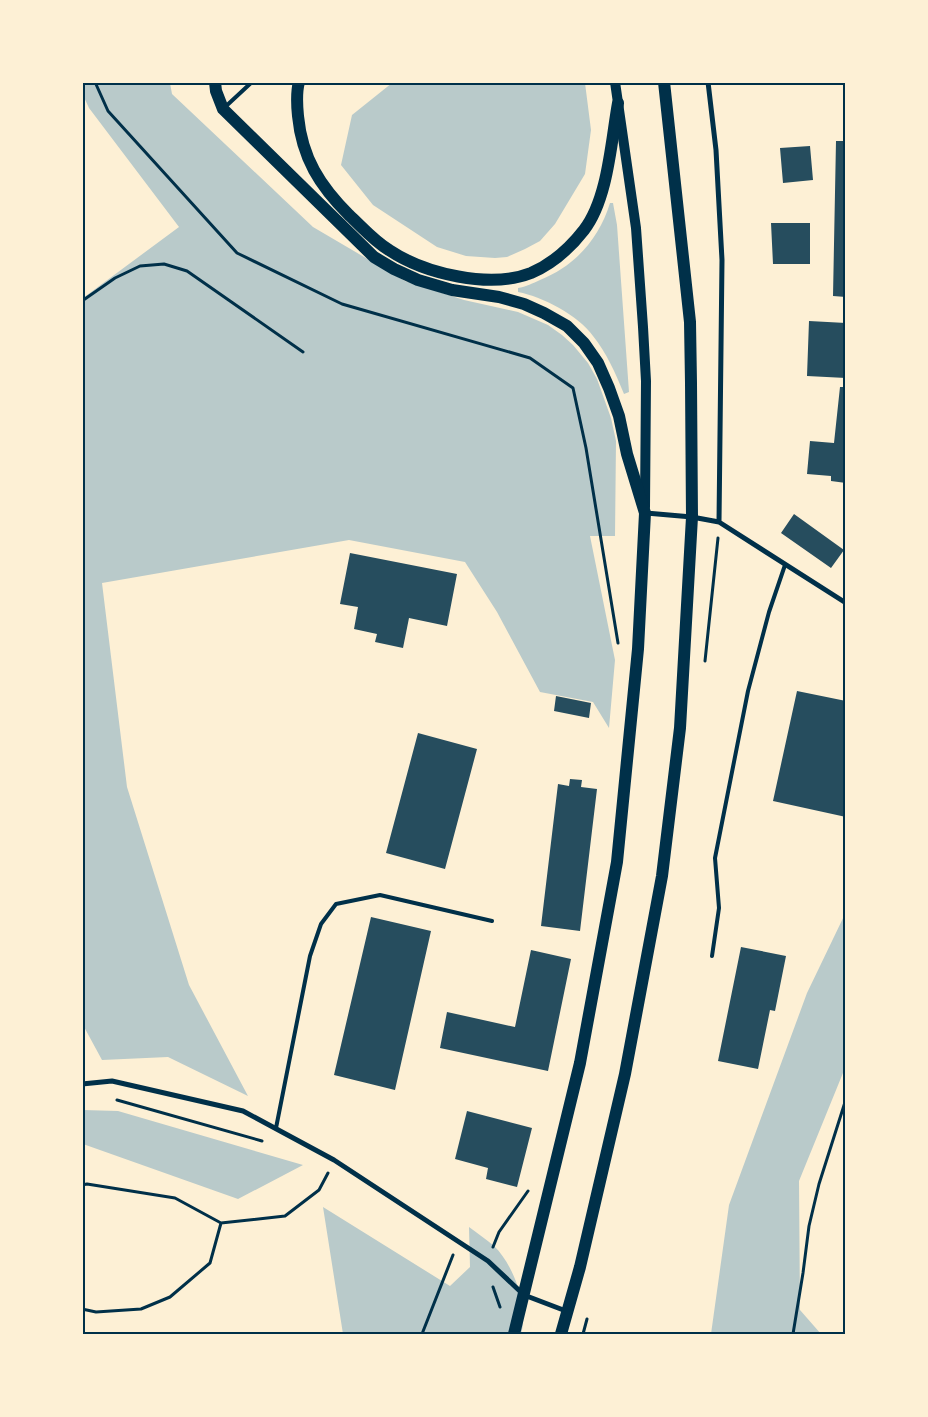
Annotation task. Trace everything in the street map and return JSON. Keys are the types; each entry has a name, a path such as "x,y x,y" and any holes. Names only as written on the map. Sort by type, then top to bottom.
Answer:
{"main road":[{"path":"215,82 222,109 374,257 418,280 452,290 499,297 524,304 567,326 578,337 598,363 609,388 618,416 626,454 645,513"},
{"path":"299,82 297,109 299,131 304,149 314,172 331,196 368,233 389,250 437,272 486,280 530,273 552,261 584,230 596,208 604,183 618,103"},
{"path":"514,1334 580,1063 617,862 638,648 645,513 646,381 636,228 615,82"},
{"path":"561,1334 580,1267 625,1074 662,876 680,728 692,517 690,322 664,82"}],"street":[{"path":"708,82 716,150 722,260 719,522"},
{"path":"645,513 692,517 719,522 846,603"},
{"path":"82,1084 112,1082 243,1111 334,1160 488,1261 524,1295 567,1312"}],"lane":[{"path":"222,109 252,82"},
{"path":"712,956 719,908 715,858 748,691 769,612 785,565"},
{"path":"276,1128 310,956 321,924 336,904 380,895 492,921"}],"path":[{"path":"95,82 108,111 237,253 342,304 530,358 573,388 586,448 618,644"},
{"path":"82,301 115,278 140,266 164,264 187,271 304,352"},
{"path":"112,1098 271,1143"},
{"path":"793,1334 809,1226 819,1184 846,1099"},
{"path":"82,1185 86,1184 175,1198 221,1222 285,1216 320,1190 334,1160"},
{"path":"501,1309 492,1284 488,1261 499,1232 532,1187 549,1191"},
{"path":"82,1310 96,1312 141,1309 170,1297 210,1263 221,1222"},
{"path":"422,1334 458,1242"}],"shaded area":[{"path":"83,83 170,83 172,94 313,227 405,281 464,300 518,312 548,325 573,345 588,363 597,379 611,418 616,441 615,536 590,536 615,660 609,728 593,702 540,692 497,612 465,562 349,540 102,583 127,787 189,985 248,1096 168,1057 102,1060 83,1025 83,298 179,227 89,108 83,95"},
{"path":"392,83 585,83 591,130 585,174 555,224 540,241 507,257 466,256 437,247 373,205 341,165 352,115"},
{"path":"610,203 613,203 617,225 629,392 624,394 598,342 586,328 559,308 528,294 518,292 518,288 553,274 575,259 584,250 599,228"},
{"path":"845,914 845,1068 799,1181 800,1310 821,1334 711,1334 729,1205 807,993"},
{"path":"83,1110 118,1111 303,1165 238,1199 83,1144"},
{"path":"323,1207 450,1286 470,1267 469,1227 494,1246 508,1264 518,1287 521,1300 523,1324 521,1334 343,1334"}],"building":[{"path":"836,141 846,141 846,297 833,296"},
{"path":"810,146 813,180 783,183 780,148"},
{"path":"771,223 810,223 810,264 773,264"},
{"path":"809,321 846,323 846,378 807,376"},
{"path":"840,387 846,387 846,483 831,481 831,476 807,474 810,441 834,443"},
{"path":"794,514 844,550 831,568 781,533"},
{"path":"350,553 457,574 447,626 409,618 403,648 375,642 377,634 354,629 358,607 340,604"},
{"path":"797,691 846,701 846,817 773,801"},
{"path":"556,696 591,703 589,718 554,711"},
{"path":"418,733 477,749 445,869 386,853"},
{"path":"570,779 582,780 581,787 597,789 580,931 541,926 558,784 569,786"},
{"path":"371,917 431,931 395,1090 334,1075"},
{"path":"741,947 786,956 775,1011 770,1010 758,1069 718,1061"},
{"path":"531,950 571,959 548,1071 440,1048 447,1012 515,1027"},
{"path":"467,1111 532,1128 517,1187 486,1179 488,1168 455,1159"}]}
